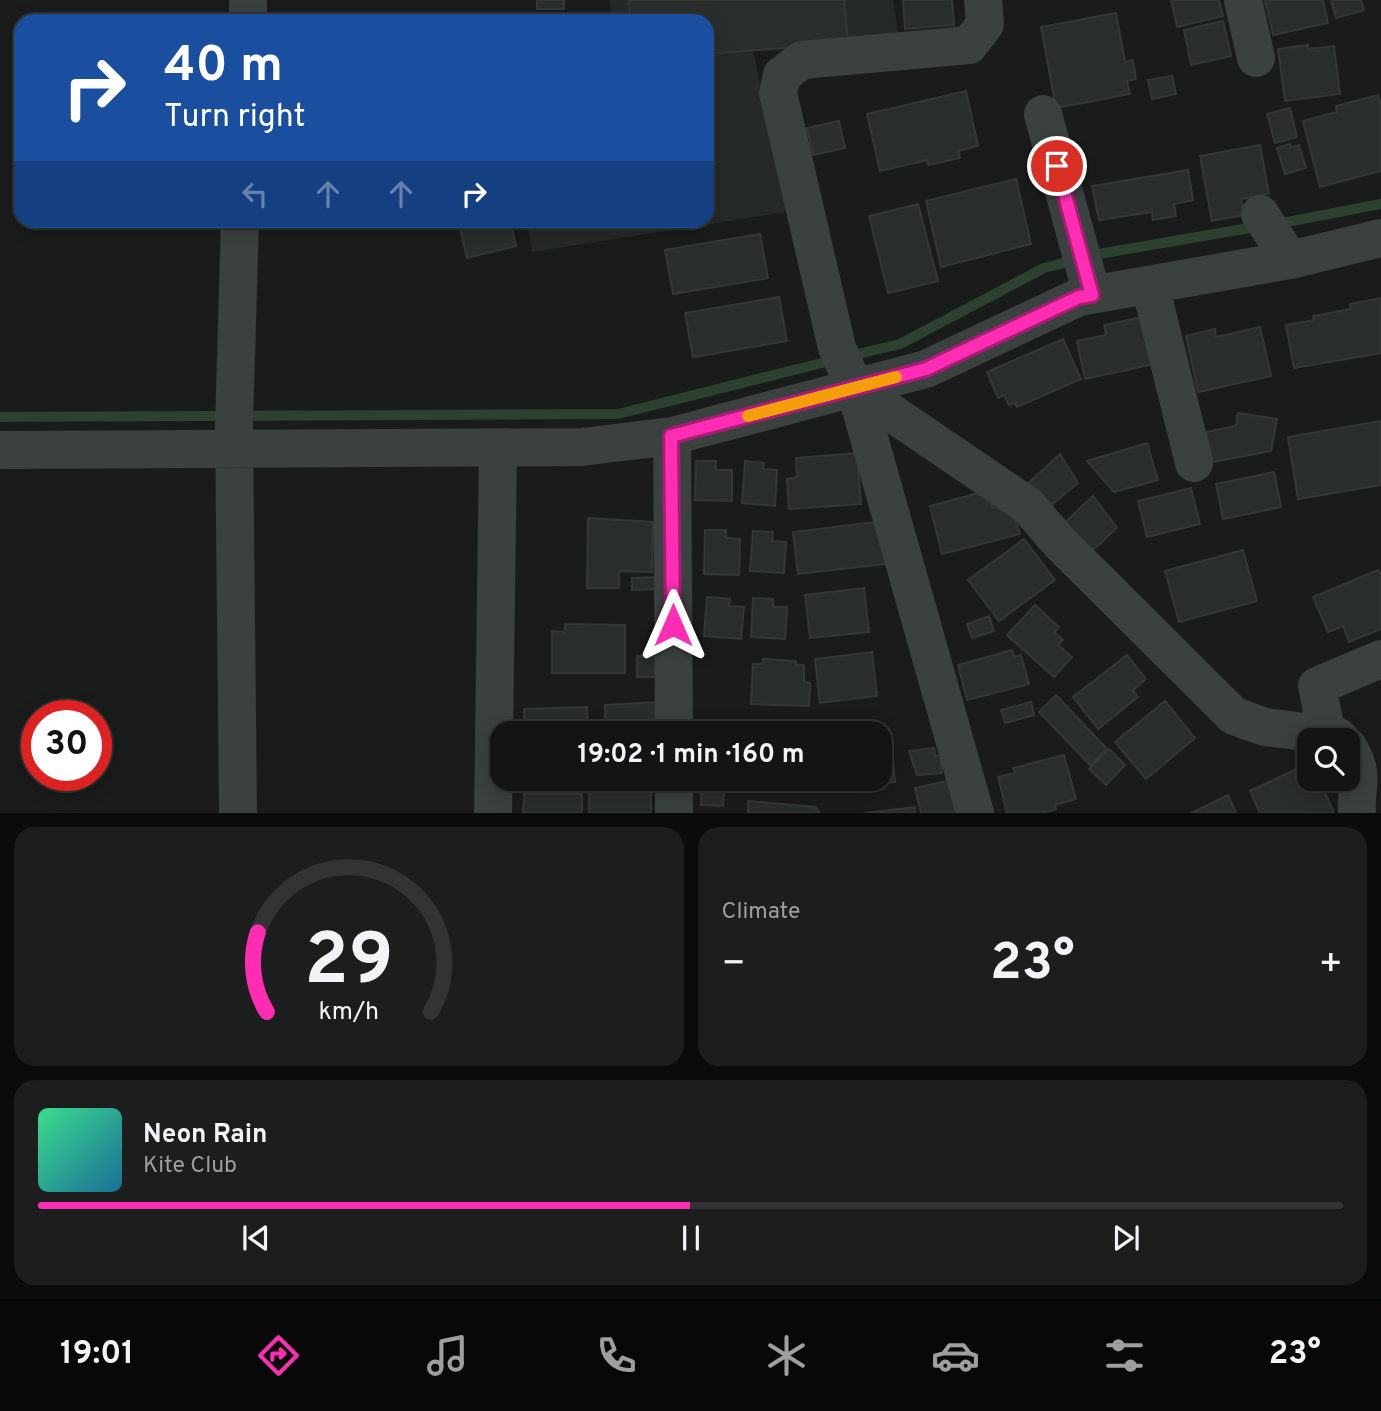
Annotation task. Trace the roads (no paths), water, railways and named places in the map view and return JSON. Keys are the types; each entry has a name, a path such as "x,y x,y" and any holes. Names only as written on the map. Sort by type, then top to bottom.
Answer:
{"street":[{"path":"975,813 855,388 837,348 778,93 782,75 802,60 969,46 985,24 983,0"},
{"path":"1243,0 1256,58"},
{"path":"1043,114 1092,295"},
{"path":"1260,214 1290,260"},
{"path":"238,813 234,424 240,228"},
{"path":"0,450 234,424 499,448 582,447 671,436 926,369 1079,297 1290,260 1381,238"},
{"path":"1150,285 1194,463"},
{"path":"855,388 1027,505 1060,543 1234,716 1265,727 1297,733"},
{"path":"671,436 674,721"},
{"path":"493,813 499,448"},
{"path":"1333,728 1317,686 1381,659"},
{"path":"674,791 674,813"},
{"path":"1355,812 1359,791"}],"waterway":[{"path":"1277,224 1381,204"},
{"path":"850,356 900,344 1044,268 1099,254 1261,226"},
{"path":"0,417 618,414 834,360"}]}
